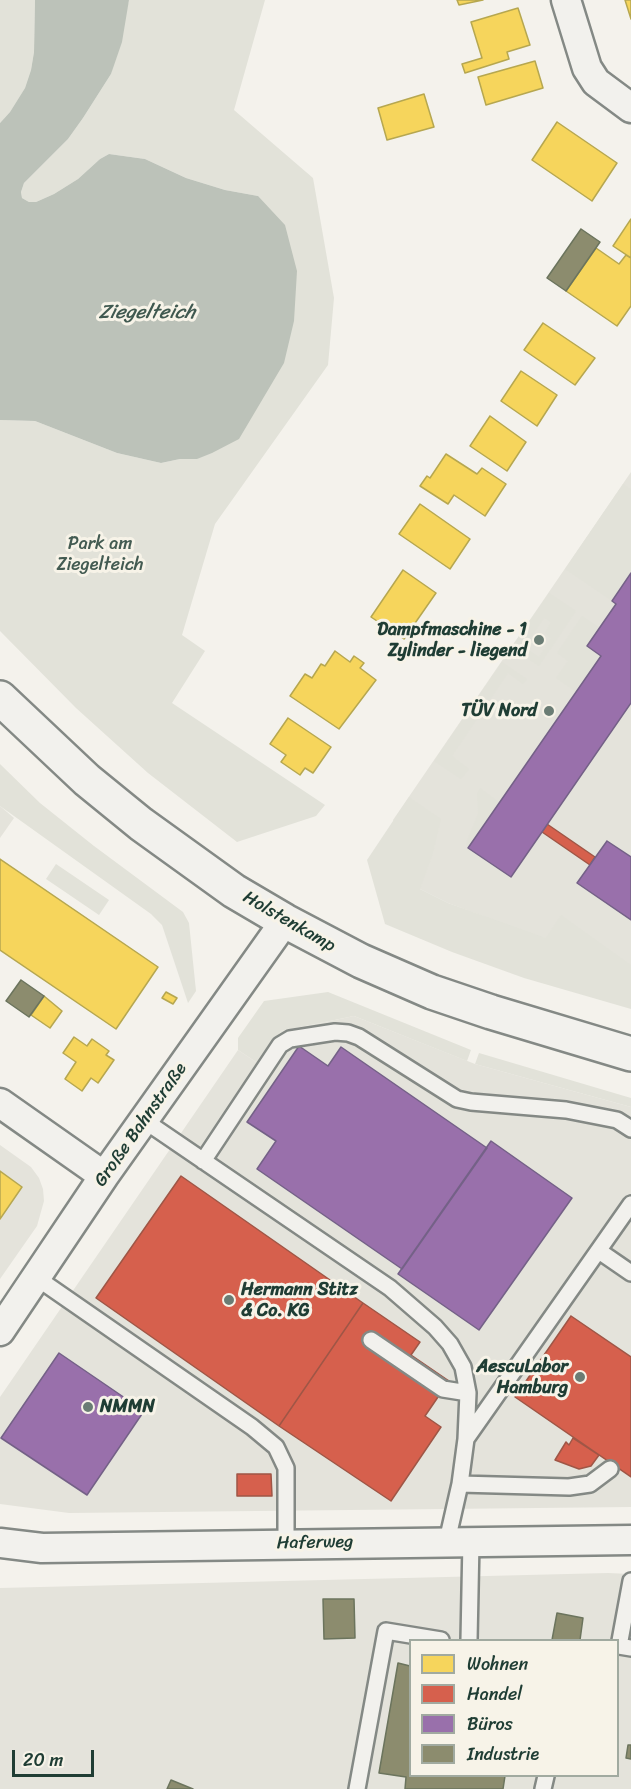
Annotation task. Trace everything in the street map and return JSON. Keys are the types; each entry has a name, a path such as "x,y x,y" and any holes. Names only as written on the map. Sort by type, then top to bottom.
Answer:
{"main road":[{"name":"Holstenkamp","path":"0,698 87,780 141,824 234,891 285,921 361,962 432,992 490,1012 631,1054"}],"street":[{"path":"566,0 587,68 596,82 631,108"},
{"name":"Große Bahnstraße","path":"0,1331 105,1176 285,921"},
{"path":"0,1103 105,1176"},
{"name":"Haferweg","path":"0,1543 42,1548 631,1540"}],"lane":[{"path":"203,1161 280,1045 290,1039 335,1032 359,1037 457,1099 566,1110 617,1120 631,1129"},
{"path":"145,1121 390,1288 426,1319 450,1344 463,1367 468,1393 466,1439 460,1484 459,1541 469,1639"},
{"path":"466,1439 631,1204"},
{"path":"599,1251 631,1273"},
{"path":"37,1278 252,1427 276,1447 286,1468 286,1544"},
{"path":"371,1340 443,1389 468,1393"},
{"path":"460,1484 569,1487 590,1484 610,1468"},
{"path":"631,1581 619,1646 631,1648"},
{"path":"357,1789 386,1631 430,1639"}],"shaded area":[{"name":"TÜV Nord","path":"631,472 631,966 520,930 448,903 420,889 393,820"},
{"path":"0,806 14,818 0,838"},
{"path":"354,1016 475,1064 631,1107 631,1507 69,1513 0,1504 0,1397 238,1050 259,1064 281,1031"},
{"path":"0,1145 31,1167 39,1178 44,1201 37,1226 0,1279"},
{"path":"631,1574 631,1789 0,1789 0,1588"}],"green space":[{"path":"0,0 35,0 34,52 31,70 25,88 0,123"},
{"name":"Park am Ziegelteich","path":"129,0 265,0 234,110 313,178 334,298 328,365 215,524 182,635 205,651 172,703 325,805 316,816 237,842 148,773 76,708 0,631 0,420 35,421 117,453 161,463 180,459 197,459 258,196 225,190 186,178 145,159 109,154 78,179 54,194 36,202 29,202 22,198 24,183 68,139 111,74"},
{"path":"623,484 631,489 631,573 612,601 565,569"},
{"path":"549,593 576,611 539,666 511,648","holes":["544,618 551,622 545,633 551,638 539,657 524,647"]},
{"path":"582,616 600,628 601,656 576,692 556,678 568,661 557,653"},
{"path":"502,662 527,679 523,684 508,673 452,756 469,769 461,779 434,761"},
{"path":"0,764 40,803 183,912 189,923 196,991 188,1003 162,925 151,914 0,806"},
{"path":"480,788 499,802 468,848 466,843 478,814 477,794"},
{"path":"409,797 441,819 433,853 420,889 448,903 546,938 561,915 631,965 631,1009 524,978 452,952 385,924 367,860"},
{"path":"56,864 109,900 99,915 46,879"},
{"path":"328,992 471,1050 467,1061 354,1016 281,1031 259,1064 238,1050 238,1038 264,1001"},
{"path":"479,1053 631,1098 631,1107 475,1064"}],"water":[{"name":"Ziegelteich","path":"35,0 129,0 122,42 111,74 68,139 24,183 22,198 29,202 36,202 54,194 78,179 109,154 145,159 186,178 225,190 258,196 285,225 297,271 294,321 284,363 239,439 197,459 180,459 161,463 117,453 35,421 0,420 0,123 25,88 31,70 34,52"}],"building: Wohnen":[{"path":"457,0 483,0 459,5"},
{"path":"625,0 631,0 631,19"},
{"path":"518,8 530,45 507,52 509,59 465,73 462,64 482,58 471,22"},
{"path":"535,61 543,88 486,105 478,77"},
{"path":"424,94 434,127 387,140 378,108"},
{"path":"557,122 617,163 592,201 532,160"},
{"path":"631,219 631,258 613,246"},
{"path":"596,248 619,264 626,255 631,258 631,306 617,326 566,291"},
{"path":"543,323 595,358 575,385 524,350"},
{"path":"521,371 557,395 537,426 501,401"},
{"path":"490,416 526,442 507,471 470,446"},
{"path":"446,454 477,474 482,468 506,484 485,516 454,495 448,504 420,486 427,476 430,478"},
{"path":"420,504 470,539 450,569 399,534"},
{"path":"403,570 436,593 404,639 371,617"},
{"path":"335,651 350,662 354,656 364,663 360,668 376,680 339,729 290,696 305,674 312,678 321,664 325,666"},
{"path":"288,718 331,747 313,773 305,768 300,775 281,762 286,755 270,744"},
{"path":"0,859 158,967 116,1029 0,950"},
{"path":"166,992 177,998 173,1004 162,998"},
{"path":"44,996 62,1011 50,1028 31,1015"},
{"path":"74,1037 87,1046 92,1039 109,1051 106,1055 114,1060 98,1083 91,1078 82,1091 65,1079 76,1062 63,1053"},
{"path":"0,1171 22,1187 0,1219"}],"building: Handel":[{"path":"547,824 595,857 590,865 542,832"},
{"name":"Hermann Stitz & Co. KG","path":"181,1176 363,1303 279,1426 96,1298"},
{"path":"363,1303 420,1342 411,1355 449,1381 425,1416 441,1427 391,1501 279,1426"},
{"name":"AescuLabor Hamburg","path":"571,1316 631,1357 631,1477 515,1397"},
{"path":"573,1438 599,1455 591,1466 579,1469 555,1460 566,1442 569,1445"},
{"path":"237,1474 271,1474 272,1496 237,1496"}],"building: Büros":[{"path":"631,573 631,703 511,877 468,848 601,656 587,646 616,604 612,601"},
{"path":"607,841 631,857 631,920 577,883"},
{"path":"299,1046 328,1066 341,1047 487,1148 402,1269 257,1169 276,1141 247,1122"},
{"path":"491,1141 572,1198 479,1330 398,1274"},
{"path":"59,1353 144,1411 87,1495 1,1438"}],"building: Industrie":[{"path":"581,229 600,242 566,291 547,278"},
{"path":"21,980 44,996 29,1017 6,1001"},
{"path":"323,1599 354,1599 355,1638 324,1639"},
{"path":"557,1613 583,1618 580,1639 552,1639"},
{"path":"398,1663 409,1666 409,1777 505,1777 503,1789 405,1789 406,1777 379,1773"},
{"path":"628,1745 631,1745 631,1759 626,1758"},
{"path":"171,1780 193,1789 167,1789"}],"place":[{"name":"Dampfmaschine - 1 Zylinder - liegend","path":"539,640"},
{"name":"TÜV Nord","path":"549,711"},
{"name":"Hermann Stitz & Co. KG","path":"229,1300"},
{"name":"AescuLabor Hamburg","path":"580,1377"},
{"name":"NMMN","path":"88,1407"}]}
